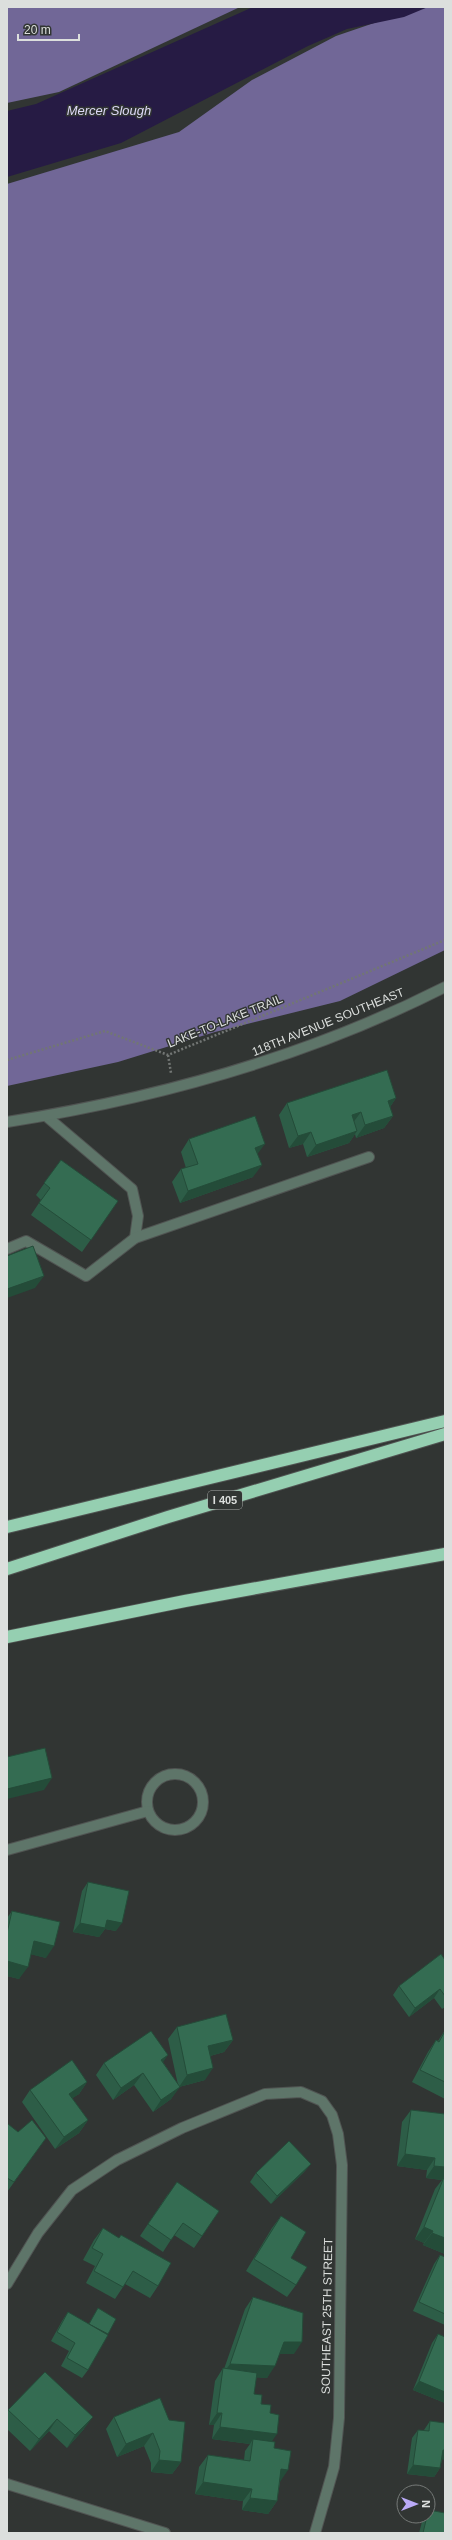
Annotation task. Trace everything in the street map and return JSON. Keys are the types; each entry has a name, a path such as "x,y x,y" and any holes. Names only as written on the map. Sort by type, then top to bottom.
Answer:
{"highway":[{"path":"7,1527 445,1421"},
{"name":"I 405","path":"7,1569 168,1517 445,1434"},
{"path":"7,1637 185,1601 445,1554"}],"street":[{"name":"118TH AVENUE SOUTHEAST","path":"7,1122 46,1116 174,1089 244,1069 320,1042 445,987"},
{"path":"46,1116 132,1189 138,1216 135,1238"},
{"path":"7,1249 26,1241 86,1276 135,1238 369,1157"},
{"path":"175,1773 192,1778 202,1793 204,1802 202,1812 189,1827 180,1830 160,1826 148,1811 148,1793 152,1785 166,1775 175,1773"},
{"path":"7,1850 148,1811"},
{"name":"SOUTHEAST 25TH STREET","path":"7,2284 38,2233 72,2190 117,2160 182,2128 265,2094 301,2092 322,2100 332,2115 338,2134 342,2165 339,2418 334,2467 315,2533"},
{"path":"7,2484 165,2533"}],"path":[{"name":"LAKE-TO-LAKE TRAIL","path":"7,1060 105,1031 168,1055 445,940"}],"shaded area":[{"path":"7,7 240,7 59,92 7,103"},
{"path":"421,7 445,7 445,950 340,1001 215,1032 118,1062 7,1086 7,184 179,132 252,80 336,36"}],"water":[{"name":"Mercer Slough","path":"253,7 428,7 404,17 347,29 308,46 121,143 7,177 7,111 36,104"}],"building":[{"path":"387,1070 396,1098 388,1101 393,1116 365,1125 361,1112 352,1115 357,1131 316,1145 311,1132 298,1136 287,1103"},
{"path":"255,1116 265,1144 255,1148 262,1165 188,1191 181,1169 198,1164 189,1139"},
{"path":"61,1160 118,1201 91,1240 39,1203 50,1188 44,1183"},
{"path":"33,1246 44,1276 7,1289 7,1256"},
{"path":"45,1748 52,1778 7,1789 7,1757"},
{"path":"88,1882 129,1891 122,1923 107,1920 105,1928 80,1923"},
{"path":"12,1911 60,1922 54,1946 34,1941 28,1967 7,1961 7,1933"},
{"path":"441,1954 445,1960 445,1996 440,1989 415,2008 399,1986"},
{"path":"226,2014 233,2040 208,2046 213,2068 187,2075 177,2027"},
{"path":"151,2031 168,2055 161,2060 180,2087 161,2100 143,2073 121,2088 104,2063"},
{"path":"445,2031 445,2082 420,2070 436,2040 439,2042"},
{"path":"72,2060 87,2082 69,2094 88,2120 64,2137 30,2090"},
{"path":"411,2110 445,2114 445,2167 434,2166 435,2158 405,2154"},
{"path":"32,2120 46,2138 14,2182 7,2178 7,2126 8,2124 18,2132"},
{"path":"289,2141 311,2164 277,2196 256,2173"},
{"path":"444,2177 445,2238 432,2233 433,2231 424,2227"},
{"path":"177,2182 219,2211 202,2236 183,2223 171,2240 148,2224"},
{"path":"281,2216 306,2232 291,2258 307,2267 296,2285 254,2259"},
{"path":"103,2228 119,2238 121,2235 171,2263 158,2286 133,2271 123,2287 94,2271 103,2254 92,2248"},
{"path":"440,2255 445,2257 445,2314 419,2302"},
{"path":"253,2297 303,2313 302,2342 284,2342 275,2366 230,2364"},
{"path":"98,2308 116,2319 108,2334 89,2324"},
{"path":"68,2312 108,2335 88,2370 67,2358 75,2343 57,2332"},
{"path":"438,2334 445,2337 445,2392 419,2381"},
{"path":"223,2368 257,2373 254,2394 262,2395 261,2404 271,2405 270,2413 279,2415 277,2434 220,2427 222,2413 217,2413"},
{"path":"45,2372 93,2417 75,2435 57,2419 39,2439 8,2410"},
{"path":"160,2398 169,2420 185,2422 181,2462 159,2460 160,2451 153,2433 126,2444 114,2417"},
{"path":"430,2421 445,2423 445,2450 443,2450 440,2468 413,2465 418,2430 429,2431"},
{"path":"253,2439 275,2442 274,2448 291,2451 288,2470 281,2469 277,2501 250,2498 252,2489 203,2482 208,2455 250,2461"},
{"path":"436,2511 445,2513 445,2533 423,2533 425,2524 436,2524"}]}
